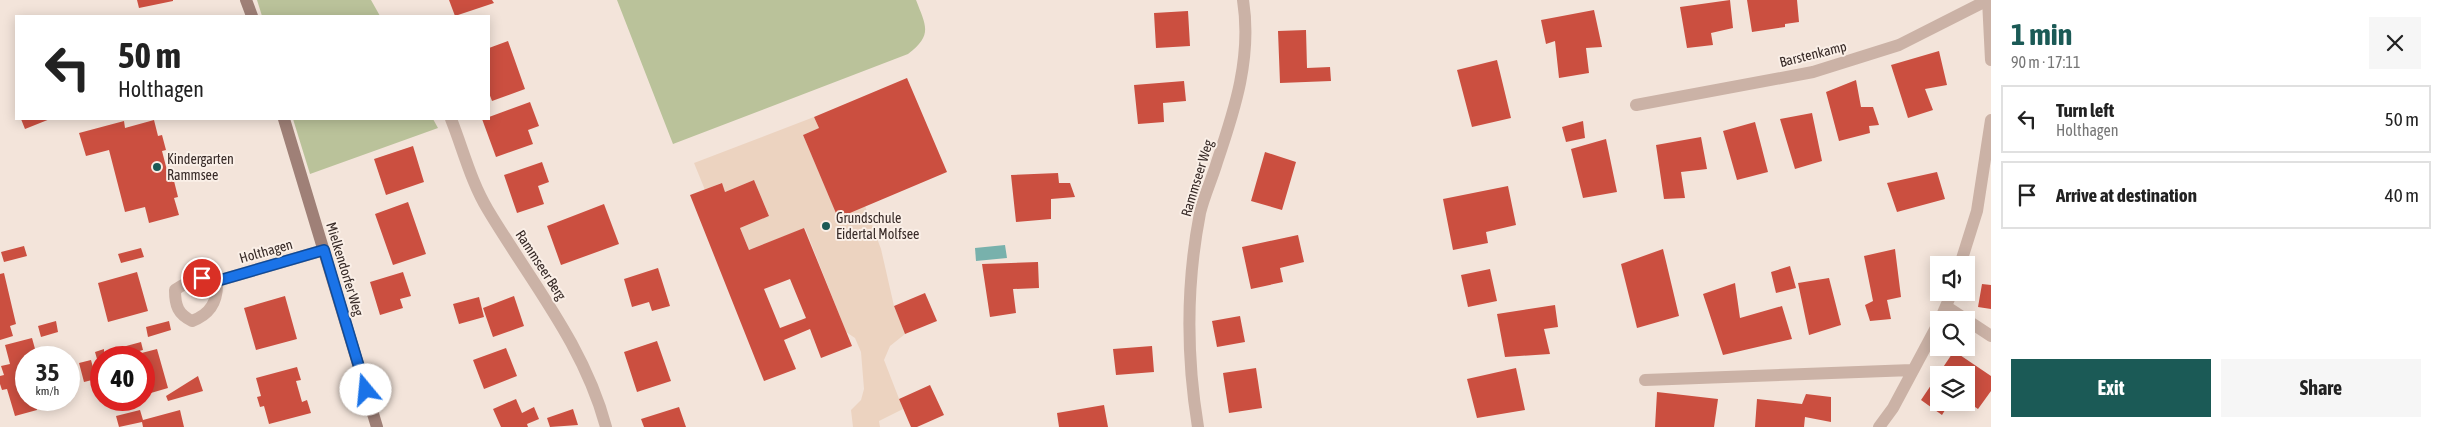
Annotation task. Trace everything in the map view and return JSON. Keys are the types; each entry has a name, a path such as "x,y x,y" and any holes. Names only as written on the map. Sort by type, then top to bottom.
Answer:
{"street":[{"path":"246,0 252,15"},
{"name":"Rammseer Weg","path":"1198,427 1188,340 1192,266 1201,211 1239,97 1245,58 1246,18 1243,0"},
{"name":"Barstenkamp","path":"1636,105 1813,72 1899,45 1988,0 1991,60"},
{"name":"Mielkendorfer Weg","path":"284,120 377,427"},
{"name":"Rammseer Berg","path":"450,120 487,209 530,272 586,370 606,427"},
{"path":"1963,256 1977,211 1991,120"},
{"name":"Holthagen","path":"217,281 324,250"},
{"path":"1945,311 1949,301"},
{"path":"1947,307 1991,336"},
{"path":"1879,427 1893,408 1930,337"},
{"path":"1645,380 1912,370"}],"green space":[{"path":"257,0 371,0 379,15 262,15"},
{"path":"617,0 916,0 925,30 921,41 908,54 673,144"},
{"path":"293,120 434,120 438,128 310,174"}],"shaded area":[{"path":"814,117 819,128 803,135 838,217 865,206 881,249 894,306 905,334 890,346 884,360 903,409 879,421 880,427 853,427 851,410 861,400 864,389 861,352 855,338 846,332 805,228 749,250 740,228 769,216 754,180 725,192 721,183 705,190 694,163"}],"water":[{"path":"1005,245 1007,258 976,261 975,248"}],"building":[{"path":"137,0 173,0 173,1 139,8"},
{"path":"449,0 492,0 494,3 458,15 455,15"},
{"path":"1730,0 1733,28 1711,33 1713,45 1687,48 1680,7"},
{"path":"1747,0 1797,0 1799,22 1785,24 1785,27 1752,32"},
{"path":"1594,10 1602,47 1586,48 1589,73 1559,78 1555,41 1546,44 1541,20"},
{"path":"1188,11 1190,46 1156,48 1154,13"},
{"path":"1306,30 1307,68 1330,67 1331,81 1280,83 1278,31"},
{"path":"508,41 525,89 492,101 490,96 490,48"},
{"path":"1939,51 1947,85 1925,89 1933,110 1908,118 1891,65"},
{"path":"1497,60 1511,118 1472,127 1457,70"},
{"path":"907,78 947,172 838,218 803,135 819,128 814,117"},
{"path":"1856,80 1861,107 1873,107 1879,125 1869,126 1870,133 1839,141 1826,92"},
{"path":"1184,81 1186,101 1163,103 1164,122 1138,124 1134,85"},
{"path":"530,102 539,126 528,130 533,144 496,157 482,120 490,120 490,117"},
{"path":"1812,113 1822,161 1795,169 1780,119"},
{"path":"21,120 48,120 25,129"},
{"path":"154,120 158,136 162,135 166,150 162,151 170,182 174,181 178,197 174,198 179,215 149,223 145,207 125,212 109,150 86,156 79,133 124,121 125,128"},
{"path":"1583,121 1585,138 1566,142 1562,127"},
{"path":"1755,122 1768,172 1737,180 1723,131"},
{"path":"1701,137 1707,169 1681,172 1685,198 1664,199 1656,145"},
{"path":"1606,139 1617,192 1583,198 1571,149"},
{"path":"413,146 424,182 386,195 374,159"},
{"path":"1265,152 1296,162 1282,210 1251,201"},
{"path":"542,162 549,182 538,186 544,204 517,213 504,175"},
{"path":"1937,172 1945,199 1897,212 1887,183"},
{"path":"1058,173 1059,183 1070,183 1075,197 1051,199 1051,219 1016,222 1011,175"},
{"path":"754,180 769,216 740,228 749,250 804,228 852,346 821,358 810,329 784,340 796,369 764,381 690,195 722,183 725,192","holes":["790,279 806,318 780,328 764,289"]},
{"path":"1508,186 1516,225 1486,232 1488,243 1453,250 1443,199"},
{"path":"408,202 426,254 393,265 375,214"},
{"path":"604,204 619,244 561,265 547,226"},
{"path":"1298,235 1304,262 1280,268 1283,282 1251,289 1242,247"},
{"path":"24,246 27,256 4,262 1,252"},
{"path":"141,248 144,257 121,263 118,254"},
{"path":"1663,249 1679,316 1637,328 1621,264"},
{"path":"1895,249 1901,297 1887,300 1891,319 1870,321 1865,305 1873,301 1864,256"},
{"path":"1038,262 1039,288 1013,289 1016,313 990,317 982,264"},
{"path":"1790,266 1796,288 1776,293 1771,272"},
{"path":"658,268 670,306 652,311 649,302 632,307 624,279"},
{"path":"1490,269 1497,301 1468,307 1461,275"},
{"path":"137,272 148,311 108,322 98,283"},
{"path":"403,272 411,296 400,299 403,308 380,315 370,282"},
{"path":"4,273 16,324 10,326 13,336 0,340 0,274"},
{"path":"1829,278 1841,325 1809,335 1798,283"},
{"path":"1735,283 1740,318 1782,306 1792,339 1723,355 1703,294"},
{"path":"1982,284 1991,285 1991,309 1978,307"},
{"path":"925,293 937,321 905,334 894,306"},
{"path":"285,296 297,339 256,350 244,308"},
{"path":"514,296 524,326 493,337 483,308"},
{"path":"479,297 484,317 459,324 453,304"},
{"path":"1555,305 1558,327 1544,329 1550,354 1505,357 1497,314"},
{"path":"1240,316 1245,342 1217,347 1212,321"},
{"path":"56,321 58,332 41,337 38,326"},
{"path":"169,321 171,330 148,337 146,327"},
{"path":"32,338 34,346 15,346 15,411 33,411 15,416 7,389 2,390 0,376 4,375 1,366 10,364 5,345"},
{"path":"657,341 671,381 637,392 624,352"},
{"path":"141,342 142,346 126,346"},
{"path":"1152,346 1154,372 1116,375 1113,349"},
{"path":"506,348 517,376 484,389 473,360"},
{"path":"157,349 168,388 155,392 155,350"},
{"path":"1951,356 1961,356 1991,376 1991,391 1978,409 1975,407 1975,366 1944,366"},
{"path":"90,360 90,380 84,382 80,363"},
{"path":"297,367 301,380 296,381 302,402 307,400 311,413 269,424 264,406 260,407 257,397 261,396 256,378"},
{"path":"1256,368 1262,408 1229,413 1223,373"},
{"path":"1516,368 1525,410 1477,418 1467,379"},
{"path":"198,376 203,391 168,401 166,396"},
{"path":"930,385 944,415 917,427 911,427 899,399"},
{"path":"1930,387 1930,406 1921,400"},
{"path":"1657,392 1718,399 1714,427 1655,427"},
{"path":"1806,394 1831,397 1831,422 1805,417 1804,427 1755,427 1757,399 1802,404"},
{"path":"516,399 522,413 534,407 539,419 527,424 528,427 501,427 493,409"},
{"path":"1104,405 1108,427 1059,427 1057,413"},
{"path":"679,407 686,427 644,427 641,419"},
{"path":"573,409 578,425 550,427 547,418"},
{"path":"180,410 184,427 143,427 142,422 119,427 116,416 140,411 143,420"},
{"path":"1936,411 1944,411 1942,415"}],"place":[{"name":"Kindergarten Rammsee","path":"157,167"},
{"name":"Grundschule Eidertal Molfsee","path":"826,226"}],"route":[{"path":"202,278 217,281 324,250 366,390"}]}
